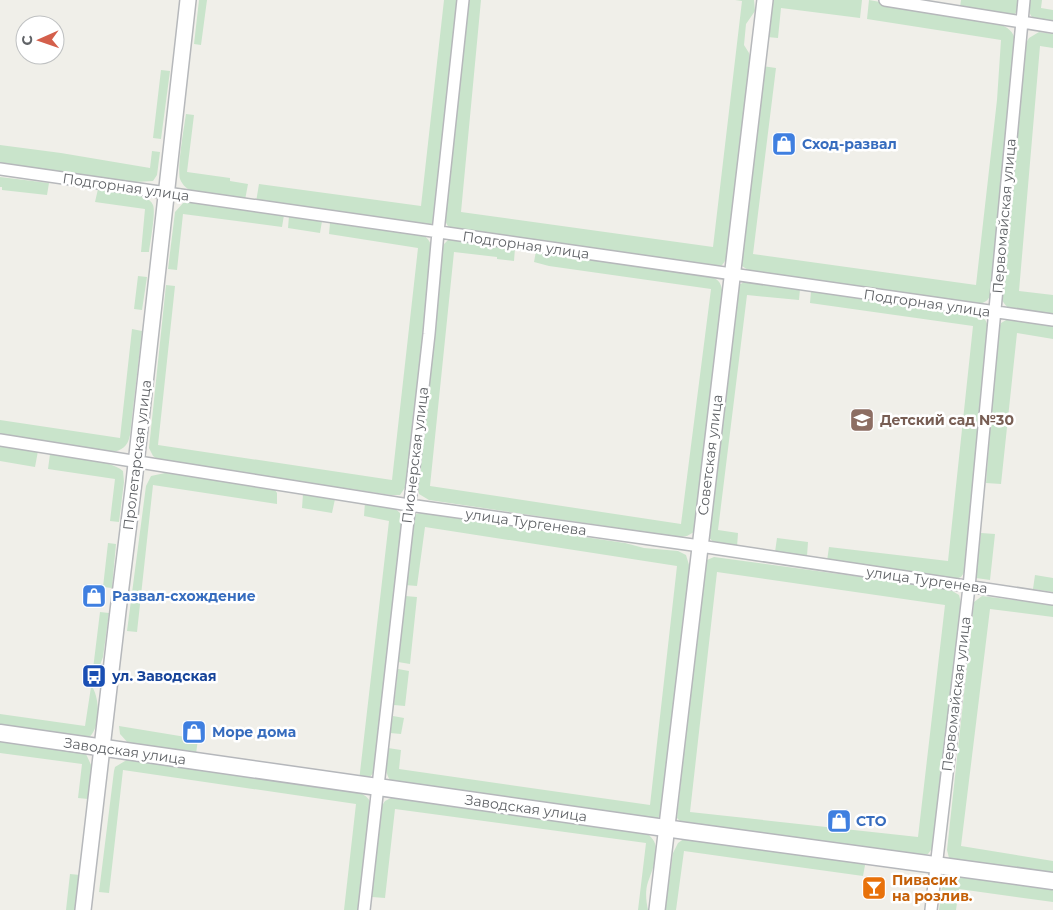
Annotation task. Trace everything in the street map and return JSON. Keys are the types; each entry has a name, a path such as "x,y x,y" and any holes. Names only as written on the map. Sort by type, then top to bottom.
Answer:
{"main road":[{"name":"Заводская улица","path":"0,733 378,788 1053,881"}],"street":[{"name":"Пролетарская улица","path":"83,910 188,0"},
{"name":"Пионерская улица","path":"364,910 429,334 438,232 464,0"},
{"name":"Советская улица","path":"657,910 764,0"},
{"path":"885,0 1053,27"},
{"name":"Первомайская улица","path":"931,910 969,587 1024,0"},
{"name":"Подгорная улица","path":"0,170 1053,320"},
{"name":"улица Тургенева","path":"0,440 409,505 1053,599"}],"green space":[{"path":"199,0 207,0 201,45 194,44"},
{"path":"444,0 460,0 435,221 430,225 256,202 259,184 421,206"},
{"path":"468,0 481,0 461,212 713,247 742,1 735,0 754,0 755,11 746,24 744,45 750,58 728,252 726,259 720,267 449,228 444,219"},
{"path":"771,0 862,0 860,18 781,8 778,38 767,37"},
{"path":"869,0 998,23 1010,30 1015,38 992,292 990,297 982,303 887,292 748,270 742,266 740,261 762,66 776,68 753,254 976,285 997,100 1001,40 867,19"},
{"path":"961,0 1021,0 1020,8 1013,16 960,7"},
{"path":"1029,0 1042,0 1041,8 1053,10 1053,24 1037,21 1031,16"},
{"path":"1039,32 1053,34 1053,48 1040,46 1019,291 1053,295 1053,316 1024,313 1010,309 1002,299 1026,43 1029,38"},
{"path":"161,70 170,71 161,139 153,138"},
{"path":"186,114 194,115 187,172 230,178 230,181 248,184 245,200 194,192 182,184 179,166"},
{"path":"0,145 150,168 152,151 160,152 157,175 153,181 135,182 57,174 0,165"},
{"path":"0,177 49,183 47,195 2,190 2,187 0,187"},
{"path":"98,189 137,194 150,200 153,205 154,214 149,252 141,252 145,209 95,202"},
{"path":"190,201 284,215 282,227 183,214 177,270 168,269 175,212 184,202"},
{"path":"289,216 322,221 320,233 288,228"},
{"path":"330,223 423,235 429,240 431,247 433,261 408,483 400,495 160,461 153,456 149,448 166,285 175,286 158,445 392,480 418,248 329,234"},
{"path":"449,239 515,248 514,261 454,252 430,486 681,524 711,289 549,266 534,262 536,251 714,278 719,281 723,294 694,532 680,537 429,500 419,494 417,475 442,246"},
{"path":"138,276 147,277 142,310 134,309"},
{"path":"744,282 800,289 799,300 747,295 718,530 738,533 737,547 716,544 708,537 737,286"},
{"path":"811,291 977,314 986,321 988,328 966,570 961,577 956,579 827,561 829,547 948,561 973,326 810,303"},
{"path":"1008,319 1053,325 1053,339 1017,333 1001,484 986,483 998,330 1001,323"},
{"path":"132,329 142,331 130,435 124,447 111,452 0,435 0,420 120,438"},
{"path":"0,446 38,451 35,467 0,461"},
{"path":"50,454 98,461 123,471 124,482 119,522 110,521 115,479 48,469"},
{"path":"165,473 199,476 275,490 277,493 277,504 153,485 137,632 127,631 146,486 151,476"},
{"path":"303,494 335,499 332,513 302,508"},
{"path":"365,502 393,508 398,511 404,520 374,772 369,778 359,781 389,521 364,516"},
{"path":"421,513 625,543 644,548 678,551 686,555 690,568 662,807 657,819 393,784 386,771 388,748 401,750 399,769 650,805 677,566 425,527 417,586 405,585 413,517 415,514"},
{"path":"981,533 995,534 990,580 976,578"},
{"path":"777,538 808,542 807,556 775,552"},
{"path":"108,543 116,544 112,588 103,587"},
{"path":"714,557 949,589 959,595 962,607 934,846 928,854 920,856 681,822 677,818 703,570 707,560","holes":["717,572 945,605 918,837 690,812"]},
{"path":"1035,575 1053,578 1053,592 1033,589"},
{"path":"405,596 417,597 410,664 398,662"},
{"path":"982,596 1053,605 1053,617 990,609 961,846 1053,861 1053,875 953,861 949,858 947,850 974,602"},
{"path":"100,612 109,613 103,657 100,665 93,669"},
{"path":"398,669 409,671 405,706 394,705"},
{"path":"91,687 97,700 98,715 95,729 87,739 0,728 0,714 85,726"},
{"path":"393,716 404,718 401,734 390,733"},
{"path":"119,726 198,739 196,754 130,745 120,734"},
{"path":"0,739 86,754 92,767 88,799 78,798 82,764 0,753"},
{"path":"130,758 360,793 366,796 371,806 359,910 344,910 356,804 123,770 109,893 99,892 114,771 115,767"},
{"path":"391,798 647,834 652,838 656,850 646,889 648,910 638,910 646,843 395,809 385,898 372,897 381,807 385,801"},
{"path":"685,838 866,860 863,876 684,851 676,910 665,910 673,853 678,843"},
{"path":"949,872 1053,887 1053,902 959,889 956,910 939,910 942,886 945,875"},
{"path":"70,874 80,875 76,910 66,910"}],"place":[{"name":"Сход-развал","path":"784,144"},
{"name":"Детский сад №30","path":"862,420"},
{"name":"Развал-схождение","path":"94,596"},
{"name":"ул. Заводская","path":"94,676"},
{"name":"Море дома","path":"194,732"},
{"name":"СТО","path":"839,821"},
{"name":"Пивасик на розлив.","path":"874,888"}]}
